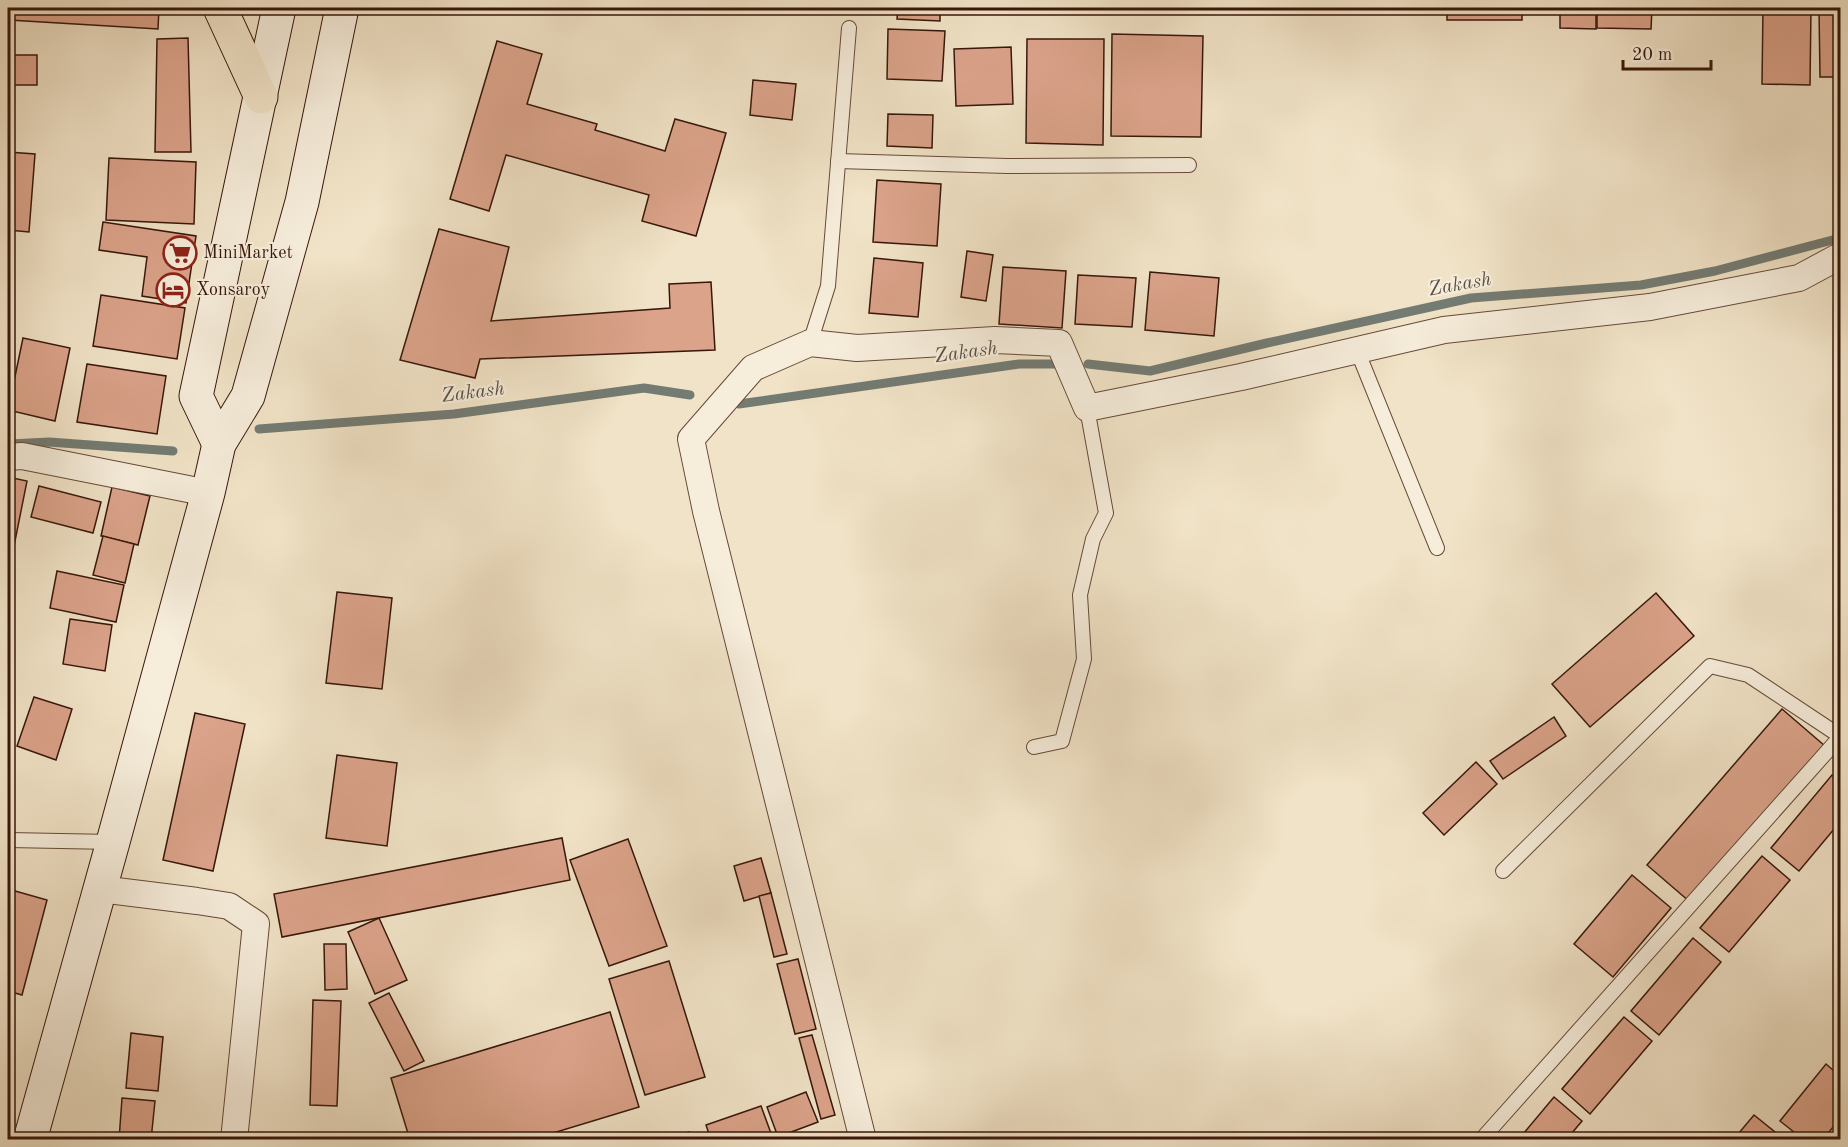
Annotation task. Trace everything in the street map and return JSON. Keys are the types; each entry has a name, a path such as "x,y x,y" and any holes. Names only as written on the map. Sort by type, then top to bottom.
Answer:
{"highway":[{"path":"220,8 261,97"}],"main road":[{"path":"219,444 196,396 279,8"},
{"path":"30,1140 208,493 219,444 248,396 302,202 342,8"}],"street":[{"path":"862,1140 706,511 691,439 753,368 810,343 857,348 994,340 1059,343 1087,408 1444,330 1650,307 1799,278 1840,256"},
{"path":"8,457 22,456 208,493"},
{"path":"100,889 229,906 256,924 234,1140"}],"lane":[{"path":"810,343 828,286 849,28"},
{"path":"838,162 1007,166 1189,165"},
{"path":"1357,350 1437,548"},
{"path":"1034,747 1062,741 1084,658 1080,595 1093,539 1106,513 1087,408"},
{"path":"1481,1140 1840,737 1748,675 1710,666 1503,871"},
{"path":"8,840 113,842"}],"building":[{"path":"10,8 159,8 158,29 9,20"},
{"path":"898,8 940,8 940,21 897,19"},
{"path":"1307,8 1437,8 1437,9"},
{"path":"1447,8 1522,8 1522,20 1447,20"},
{"path":"1560,8 1596,8 1596,29 1560,28"},
{"path":"1597,8 1652,8 1651,29 1597,28"},
{"path":"1763,8 1811,8 1810,85 1762,84"},
{"path":"1819,8 1840,8 1840,77 1820,77"},
{"path":"888,29 945,31 942,81 887,79"},
{"path":"1112,34 1203,36 1201,137 1111,136"},
{"path":"188,38 191,152 155,152 157,39"},
{"path":"1027,39 1104,39 1103,145 1026,143"},
{"path":"497,41 542,54 527,104 597,124 595,130 665,151 675,119 726,133 696,236 642,221 649,195 506,155 489,211 450,199"},
{"path":"1011,47 1013,104 956,106 954,49"},
{"path":"8,55 37,55 37,85 8,85"},
{"path":"753,80 796,84 792,120 750,115"},
{"path":"888,114 933,115 932,148 887,146"},
{"path":"8,152 35,154 29,232 8,230"},
{"path":"109,158 196,162 194,224 106,220"},
{"path":"877,180 941,184 937,246 873,242"},
{"path":"103,222 196,236 186,303 142,296 147,257 99,250"},
{"path":"439,229 509,247 491,321 670,308 669,284 711,282 715,350 480,359 475,378 400,360"},
{"path":"967,251 993,255 986,301 961,297"},
{"path":"874,258 923,263 918,317 869,313"},
{"path":"1003,267 1066,271 1062,328 999,324"},
{"path":"1150,272 1219,278 1214,336 1145,330"},
{"path":"1078,275 1136,278 1132,327 1075,324"},
{"path":"101,295 185,308 177,359 93,346"},
{"path":"23,338 70,348 55,421 8,410"},
{"path":"87,364 166,376 157,434 77,422"},
{"path":"8,477 27,481 13,551 8,550"},
{"path":"39,486 101,502 93,533 31,517"},
{"path":"112,487 150,496 138,545 101,536"},
{"path":"103,536 134,544 125,583 93,575"},
{"path":"57,571 124,585 116,622 50,608"},
{"path":"337,592 392,598 382,689 326,683"},
{"path":"1656,593 1694,636 1590,727 1552,684"},
{"path":"70,619 112,625 105,671 63,664"},
{"path":"34,697 72,709 56,760 17,746"},
{"path":"1782,709 1825,746 1690,902 1647,865"},
{"path":"195,713 245,724 213,871 163,860"},
{"path":"1554,717 1566,736 1503,779 1490,761"},
{"path":"337,755 397,763 387,846 326,838"},
{"path":"1476,762 1497,784 1444,835 1423,813"},
{"path":"1832,775 1840,782 1840,822 1799,871 1771,848"},
{"path":"562,838 570,880 282,937 274,894"},
{"path":"628,839 667,946 609,966 570,860"},
{"path":"1762,856 1790,880 1729,952 1700,928"},
{"path":"761,858 771,893 744,901 734,866"},
{"path":"1632,875 1671,908 1613,977 1574,944"},
{"path":"8,889 47,900 22,995 8,991"},
{"path":"771,893 787,954 774,957 759,896"},
{"path":"379,918 407,980 375,994 348,932"},
{"path":"1693,938 1721,962 1659,1035 1631,1011"},
{"path":"324,944 346,944 347,989 325,990"},
{"path":"798,959 816,1029 795,1034 777,964"},
{"path":"669,961 705,1077 645,1095 609,979"},
{"path":"389,993 424,1061 404,1071 369,1003"},
{"path":"313,1000 341,1001 337,1106 310,1105"},
{"path":"610,1012 639,1107 530,1140 410,1140 391,1078"},
{"path":"1624,1017 1652,1041 1590,1114 1562,1089"},
{"path":"131,1033 163,1037 158,1091 126,1088"},
{"path":"812,1035 835,1115 821,1119 799,1038"},
{"path":"1826,1064 1840,1076 1840,1118 1823,1140 1804,1140 1780,1121"},
{"path":"806,1092 818,1122 778,1137 767,1107"},
{"path":"1554,1097 1582,1121 1566,1140 1518,1140"},
{"path":"122,1098 155,1101 151,1140 119,1140"},
{"path":"761,1106 772,1136 762,1140 711,1140 706,1125"},
{"path":"1754,1115 1785,1140 1733,1140"},
{"path":"689,1132 692,1140 668,1140"}],"waterway":[{"name":"Zakash","path":"1088,364 1150,371 1471,298 1641,285 1715,271 1840,238"},
{"name":"Zakash","path":"739,404 1019,364 1057,364"},
{"name":"Zakash","path":"259,429 454,414 644,388 690,395"},
{"name":"Zakash","path":"10,444 49,442 173,451"}],"place":[{"name":"MiniMarket","path":"180,253"},
{"name":"Xonsaroy","path":"173,290"}]}
